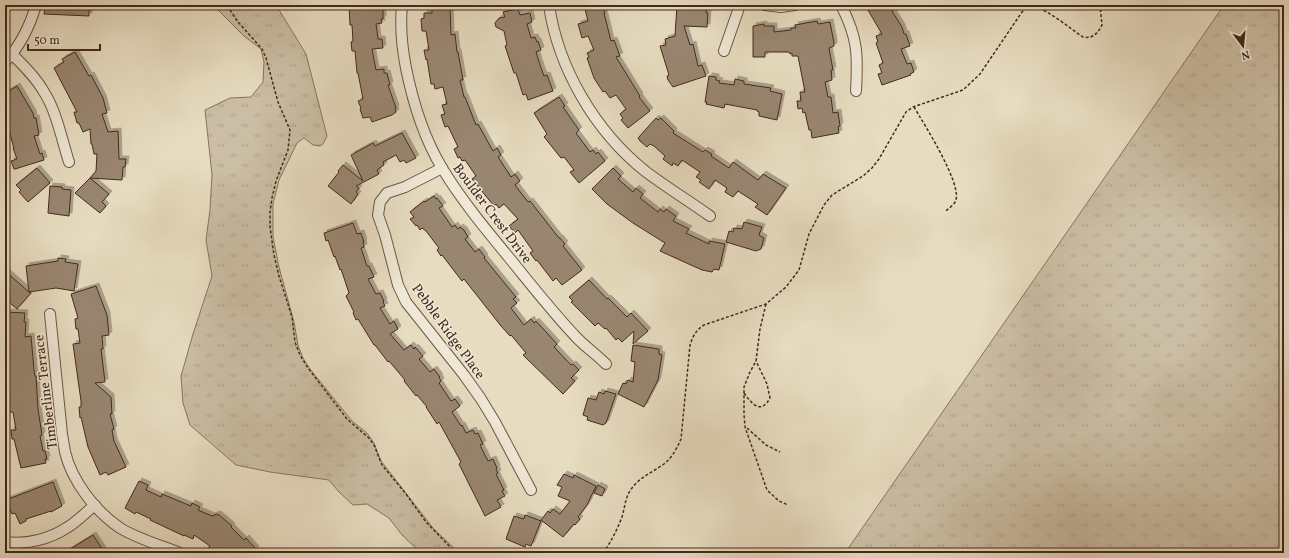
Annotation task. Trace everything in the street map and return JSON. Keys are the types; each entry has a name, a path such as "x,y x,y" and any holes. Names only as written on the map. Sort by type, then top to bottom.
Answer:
{"street":[{"path":"5,62 12,54 30,25 36,5"},
{"name":"Boulder Crest Drive","path":"402,5 400,16 403,49 409,84 418,116 442,168 467,206 555,314 579,340 606,364"},
{"path":"549,5 562,55 590,110 629,157 645,171 710,216"},
{"path":"724,51 740,5"},
{"path":"765,5 781,7 795,5"},
{"path":"841,5 853,33 856,47 858,63 856,91"},
{"path":"12,54 45,92 51,105 69,162"},
{"name":"Pebble Ridge Place","path":"442,168 405,187 387,193 380,202 378,215 385,235 398,285 406,302 481,398 531,490"},
{"name":"Timberline Terrace","path":"50,314 65,452 81,487 95,505 120,528 136,536 180,553"},
{"path":"5,542 32,542 50,536 68,527 95,505"}],"path":[{"path":"229,5 230,10 238,22 262,49 266,58 278,102 290,130 288,150 276,181 272,198 270,227 274,255 292,317 295,342 300,355 308,368 347,419 369,438 374,445 382,465 406,494 426,522 456,553"},
{"path":"603,553 616,530 622,516 626,498 631,489 637,482 665,464 674,453 682,439 690,345 698,328 766,304 786,287 799,270 809,234 824,205 832,195 863,176 872,168 906,112 914,107 963,90 972,82 980,74 1026,8 1032,7 1043,9 1078,34 1088,38 1094,36 1102,25 1100,5"},
{"path":"914,107 940,151 957,190 956,200 946,211"},
{"path":"766,304 760,329 756,361 750,372 744,392 745,427 767,490 779,501 788,505"},
{"path":"744,392 751,403 755,406 762,407 767,404 770,398 767,384 756,361"},
{"path":"745,427 766,445 780,452"}],"green space":[{"path":"215,5 276,5 306,54 327,136 323,144 320,146 313,145 304,138 297,143 279,180 273,204 273,237 279,267 294,322 298,345 303,358 310,369 352,421 367,433 374,443 381,461 433,528 459,553 421,553 402,535 389,518 367,504 353,505 329,480 270,472 236,465 190,425 183,403 181,376 212,276 206,240 210,210 212,175 205,110 230,98 251,97 263,82 264,62 261,49 244,36 215,7"},
{"path":"1224,5 1284,5 1284,553 845,553"}],"building":[{"path":"60,5 89,5 89,16 44,14 45,7 59,8"},
{"path":"349,5 378,5 378,9 383,9 383,19 381,19 382,23 376,24 378,39 382,39 383,48 372,49 376,70 384,69 384,73 387,73 390,85 388,85 396,112 392,115 372,122 370,117 363,118 358,101 363,99 357,73 355,51 352,51 352,25 350,25"},
{"path":"432,5 450,5 451,35 455,34 463,80 460,80 464,97 476,125 478,124 493,151 497,148 501,155 498,157 511,177 515,174 520,181 515,185 565,244 563,246 582,270 562,285 556,278 553,281 537,260 536,261 530,253 533,251 518,230 515,233 509,226 518,219 504,204 499,208 496,204 494,206 472,179 476,176 465,160 462,161 460,157 458,158 454,149 458,147 448,126 445,127 441,115 445,114 442,105 447,104 443,87 435,89 434,84 431,84 424,50 429,50 426,31 422,31 421,19 424,18 424,13 432,13"},
{"path":"603,5 611,41 614,40 620,56 616,57 640,96 639,97 650,111 628,128 621,120 623,118 620,114 626,109 616,95 610,98 605,91 603,92 594,78 587,58 589,57 587,53 594,50 588,36 582,38 578,24 588,21 585,9"},
{"path":"677,5 679,8 679,5 707,7 707,27 684,26 690,45 693,44 698,66 702,65 706,76 673,87 668,80 667,76 669,75 660,46 666,45 665,39 675,36"},
{"path":"865,5 903,5 892,11 902,27 904,34 906,34 910,46 901,49 907,64 911,63 914,72 910,74 911,75 882,85 878,74 882,73 879,65 883,63 876,43 878,42 876,36 882,34"},
{"path":"517,9 520,15 530,13 532,22 527,24 531,38 535,37 537,42 538,41 541,50 536,52 544,76 547,75 553,91 528,100 526,94 523,95 516,73 514,73 505,46 507,45 504,31 496,27 495,23 499,18 505,17 503,12"},
{"path":"817,21 818,24 830,22 834,43 834,46 829,48 833,70 831,70 832,80 825,82 828,97 831,97 833,113 838,112 840,126 838,127 839,133 812,138 805,112 803,113 802,108 798,109 797,101 801,101 800,92 805,92 798,56 792,56 792,53 790,54 789,52 765,52 765,57 753,57 753,26 764,24 764,26 774,26 774,32 791,30 791,28 796,28 795,25"},
{"path":"75,52 89,76 91,75 103,98 107,113 102,114 108,132 118,131 119,159 126,159 125,167 123,167 122,180 90,178 96,171 97,154 94,154 91,144 90,129 83,132 79,123 77,123 74,112 77,112 54,68 64,62 62,59"},
{"path":"709,76 716,77 716,80 720,81 719,83 734,85 735,79 744,81 744,84 771,88 770,91 782,94 777,120 759,116 759,112 757,110 725,104 724,108 706,104 707,102 705,102"},
{"path":"17,86 33,113 34,118 36,118 39,135 34,136 40,154 42,153 44,160 14,169 11,161 17,159 5,117 5,93"},
{"path":"559,97 565,106 563,107 579,130 576,133 590,152 593,150 596,154 598,152 605,161 579,183 570,172 574,170 564,157 561,158 544,137 547,134 534,113"},
{"path":"656,118 658,120 661,118 674,131 673,133 703,152 705,150 712,154 711,156 729,168 733,162 758,180 763,174 786,188 767,215 755,207 758,204 738,191 733,197 725,192 727,188 715,180 709,189 699,182 701,180 696,177 700,172 682,160 678,166 673,163 672,166 663,159 665,156 654,146 650,144 647,147 640,141 638,138"},
{"path":"402,133 416,158 406,163 404,160 400,162 396,155 383,162 384,165 377,170 379,174 356,186 359,188 356,192 358,194 351,204 328,186 343,165 363,181 351,155 373,143 375,146"},
{"path":"37,168 50,183 28,202 19,192 21,190 16,185"},
{"path":"613,168 621,176 618,179 633,192 636,188 643,194 640,198 658,212 660,209 664,212 666,209 676,216 673,221 689,229 686,233 709,244 709,241 725,244 719,270 714,269 712,272 702,270 660,251 665,243 633,223 607,204 592,189"},
{"path":"90,178 109,194 102,202 106,206 100,213 75,193"},
{"path":"50,186 62,187 62,189 71,190 69,216 48,213"},
{"path":"434,196 443,206 439,208 452,227 455,225 458,229 460,227 464,230 468,237 465,239 475,252 479,249 485,257 484,258 516,297 513,299 517,303 511,308 524,325 531,319 534,323 536,321 557,344 554,347 571,365 573,364 579,370 571,378 575,381 563,394 523,355 526,353 511,335 510,336 501,326 464,279 462,281 442,255 441,256 437,250 439,248 426,231 422,228 420,230 410,219 414,217 410,212 424,201 425,202"},
{"path":"744,222 762,227 759,235 764,238 761,249 756,251 726,242 729,231 733,232 734,228 742,229"},
{"path":"353,223 357,234 361,233 364,247 361,248 367,266 369,266 374,277 368,279 376,294 380,293 384,301 385,306 380,308 390,324 394,321 398,329 390,334 404,350 411,345 414,349 415,347 423,356 419,359 430,372 434,369 440,377 441,381 439,383 451,401 455,399 460,406 452,412 461,426 462,425 466,433 473,430 475,434 478,433 483,444 480,445 488,461 493,459 498,473 496,474 504,490 502,491 505,496 497,500 501,507 485,516 459,464 461,462 439,422 437,424 427,407 417,395 416,396 404,381 405,380 374,345 358,319 356,320 353,313 354,312 346,296 349,293 341,269 340,270 335,256 334,257 328,240 326,241 324,233"},
{"path":"58,258 66,259 65,262 78,264 74,291 56,288 29,292 26,266 58,261"},
{"path":"5,271 31,293 17,309 5,299"},
{"path":"589,280 627,317 631,313 648,331 633,344 634,331 622,342 618,338 616,340 606,328 605,329 598,323 595,326 571,302 573,301 569,297"},
{"path":"96,286 107,315 109,335 102,336 103,349 101,349 105,382 95,383 111,397 112,414 110,414 114,429 112,430 114,441 126,467 108,475 106,472 100,475 88,447 81,417 80,418 79,407 81,407 81,401 73,344 80,343 75,319 78,318 71,294"},
{"path":"5,312 25,313 25,337 31,336 42,435 40,436 43,451 45,451 47,459 45,459 46,463 21,468 14,439 12,439 11,430 16,430 13,412 9,412 6,386 5,366 9,366 7,348 5,349"},
{"path":"633,345 659,349 659,354 662,355 658,380 644,407 618,394 623,383 626,384 628,380 633,382 635,362 631,361"},
{"path":"605,391 616,394 606,423 603,425 587,420 588,417 583,415 588,398 596,400 599,392 604,394"},
{"path":"564,474 573,478 574,475 596,486 587,505 578,517 580,519 563,537 541,520 548,511 550,513 553,509 560,514 570,501 558,496 562,487 557,485"},
{"path":"139,481 148,485 146,490 161,497 162,494 191,506 192,503 200,507 198,510 212,516 217,514 219,515 232,526 231,527 244,540 246,538 256,549 252,553 216,553 208,548 210,546 194,535 193,539 184,536 136,512 135,514 125,508"},
{"path":"53,482 62,506 51,512 26,519 26,521 20,524 15,513 12,514 6,500"},
{"path":"598,485 605,489 602,496 594,493"},
{"path":"525,515 541,521 531,546 526,544 525,547 506,539 514,516 524,519"},
{"path":"93,535 105,553 64,553"}]}
